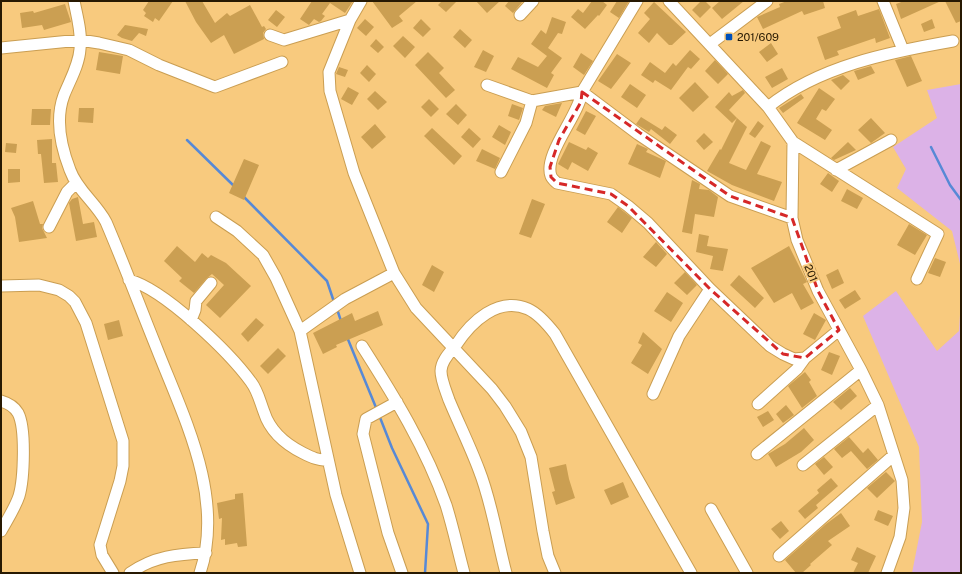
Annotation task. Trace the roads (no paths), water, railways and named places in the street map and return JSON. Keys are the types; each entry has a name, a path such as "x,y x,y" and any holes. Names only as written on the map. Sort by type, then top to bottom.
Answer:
{"street":[{"path":"74,1 80,40 78,60 63,97 60,116 60,129 64,152 76,183 102,214 195,447 205,492 209,540 200,573"},
{"path":"361,1 350,20 329,72 330,91 354,173 394,273 416,308 492,389 506,406 521,432 531,457 548,556 555,573"},
{"path":"520,15 533,1"},
{"path":"637,1 582,92 581,102 559,140 550,167 551,177 557,183 610,194 628,206 653,229 710,289 770,346 794,359 805,358"},
{"path":"670,1 768,107 793,142 938,234 917,279"},
{"path":"710,44 767,1"},
{"path":"883,1 903,50"},
{"path":"270,35 284,40 350,20"},
{"path":"1,48 80,40 129,50 159,65 215,87 282,62"},
{"path":"768,107 800,84 869,59 903,50 953,41"},
{"path":"487,85 532,101 582,92 638,134 730,196 792,218"},
{"path":"501,172 526,123 532,101"},
{"path":"836,170 891,140"},
{"name":"201","path":"793,142 792,218 797,240 818,291 861,370 878,405 902,480 904,508 900,536 887,573"},
{"path":"49,227 67,192 76,183"},
{"path":"216,217 237,230 263,255 276,278 300,331 336,495 360,573"},
{"path":"300,331 345,299 394,273"},
{"path":"129,280 139,282 150,288 206,332 252,382 259,395 264,413 277,435 293,448 314,458 328,460"},
{"path":"191,320 195,310 196,301 211,283"},
{"path":"1,286 39,285 59,290 75,302 86,323 123,442 123,466 120,481 100,545 102,555 113,573"},
{"path":"653,394 679,336 710,289"},
{"path":"506,573 493,514 480,470 444,387 441,370 445,358 470,324 484,314 498,308 512,306 528,309 543,320 555,334 691,573"},
{"path":"758,404 797,369 805,358 839,330"},
{"path":"362,346 397,402 430,469 446,505 464,573"},
{"path":"757,454 861,370"},
{"path":"1,401 10,404 18,413 21,423 23,476 19,496 1,531"},
{"path":"397,402 366,419 363,434 388,533 402,573"},
{"path":"803,465 878,405"},
{"path":"779,556 894,455"},
{"path":"710,509 747,573"},
{"path":"130,573 157,558 172,554 206,553"}],"waterway":[{"path":"187,140 235,187"},
{"path":"931,147 950,185 961,200"},
{"path":"244,197 327,281 334,302"},
{"path":"337,309 341,321"},
{"path":"347,337 377,410"},
{"path":"379,415 392,448 428,524 425,573"}],"place":[{"name":"201/609","path":"729,37"}]}
